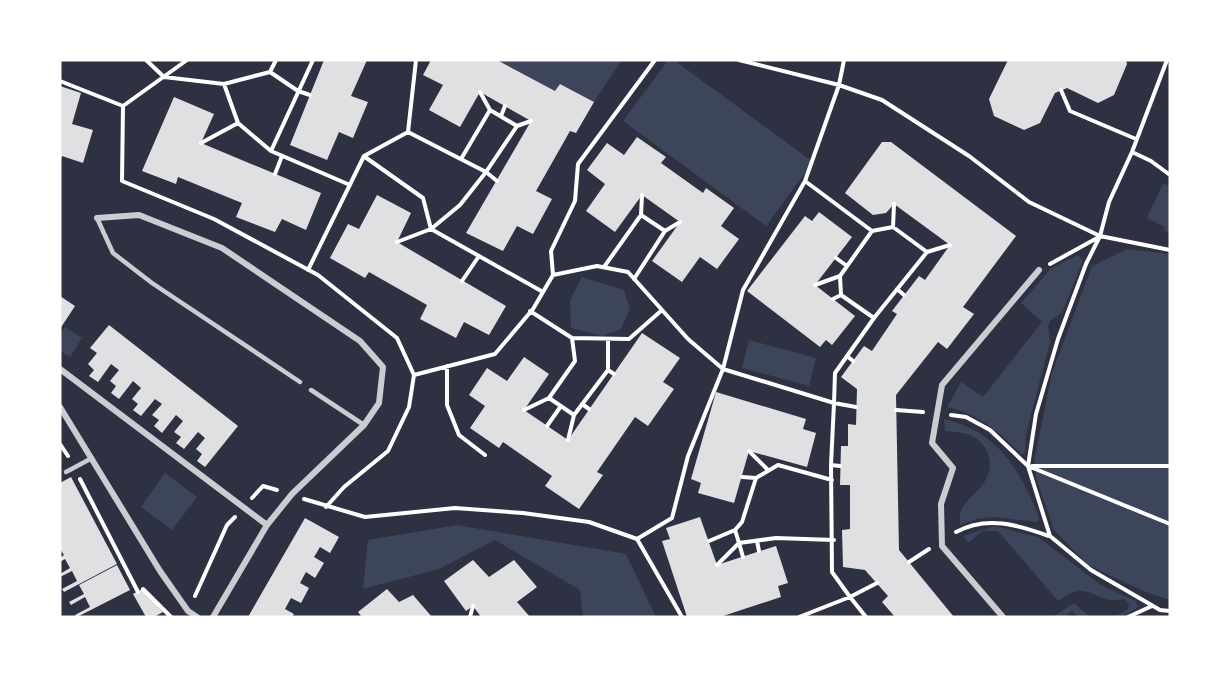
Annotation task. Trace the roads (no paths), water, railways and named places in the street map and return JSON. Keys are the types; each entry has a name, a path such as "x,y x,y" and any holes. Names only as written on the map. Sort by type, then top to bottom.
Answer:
{"street":[{"path":"97,218 139,215 222,249 360,341 383,367 379,403 364,425 292,494 267,525 213,617"},
{"path":"1003,617 942,546 941,504 953,468 932,443 935,412 942,386 1039,270"},
{"path":"60,369 267,525"},
{"path":"60,407 160,571 188,611 197,617"}],"lane":[{"path":"97,218 113,253 152,283 300,382"},
{"path":"312,390 364,425"},
{"path":"66,472 92,458"}]}
